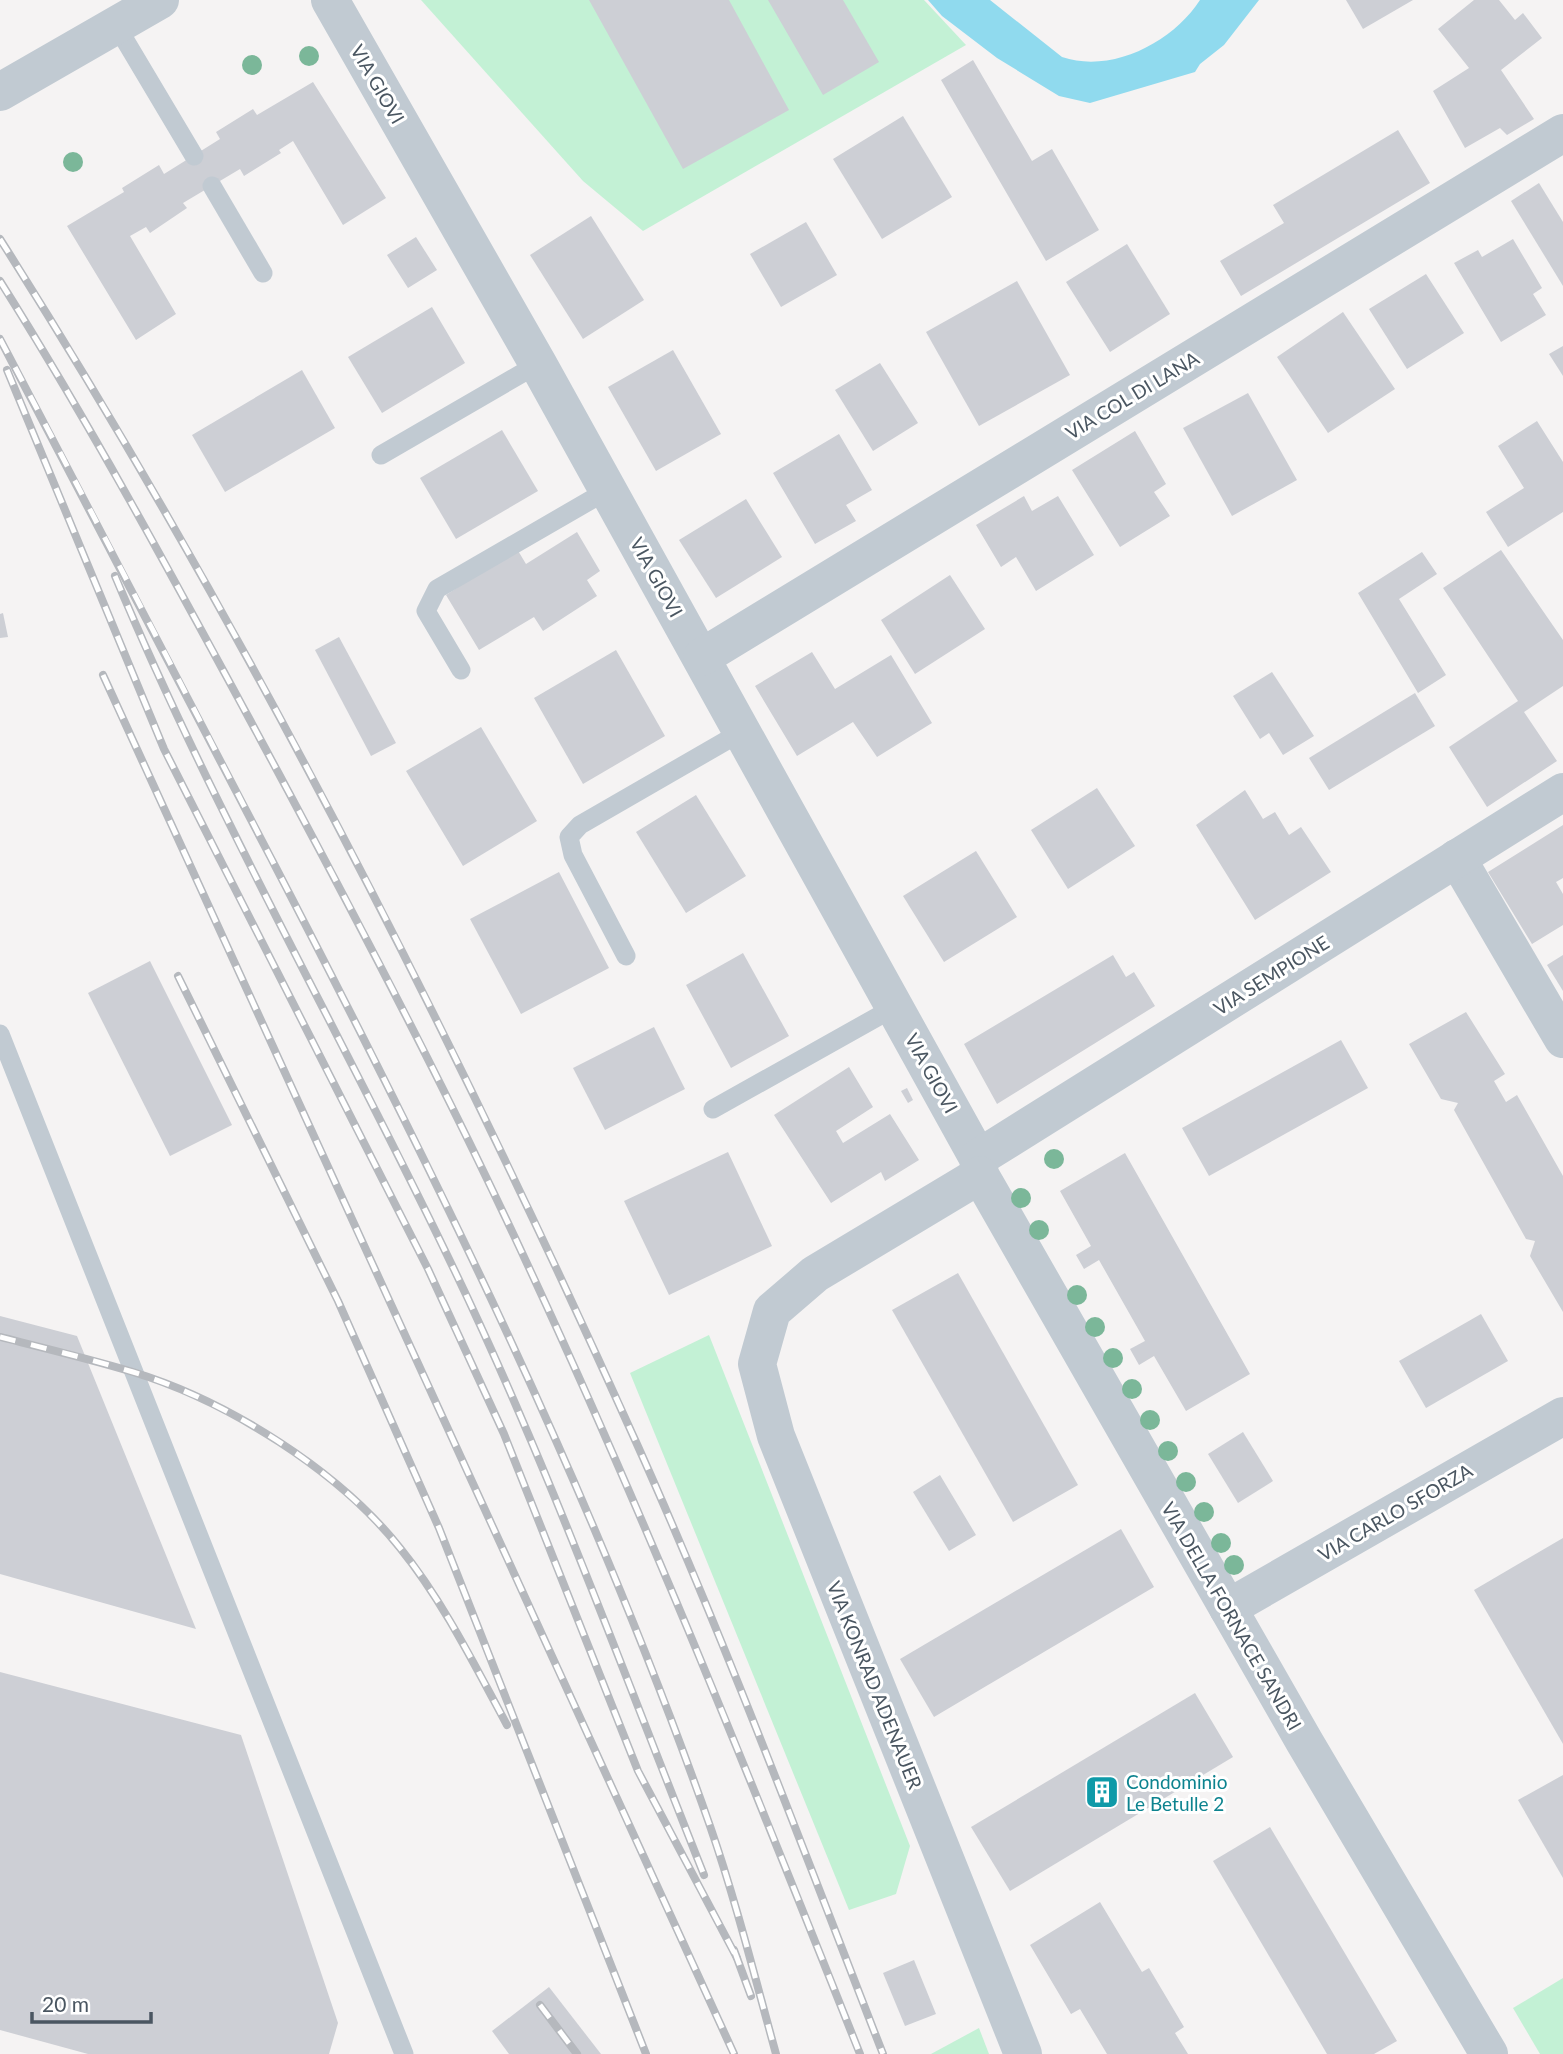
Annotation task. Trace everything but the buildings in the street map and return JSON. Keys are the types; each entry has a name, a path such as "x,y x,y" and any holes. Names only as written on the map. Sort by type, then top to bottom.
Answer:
{"street":[{"path":"0,92 160,0"},
{"name":"VIA GIOVI","path":"330,0 538,363 702,657 895,1007 979,1166"},
{"name":"VIA COL DI LANA","path":"702,657 1563,133"},
{"name":"VIA SEMPIONE","path":"772,1311 815,1275 979,1166 1563,792"},
{"path":"1457,858 1562,1035"},
{"name":"VIA DELLA FORNACE SANDRI","path":"979,1166 1228,1608 1489,2054"},
{"name":"VIA KONRAD ADENAUER","path":"772,1311 757,1364 776,1436 1023,2054"},
{"name":"VIA CARLO SFORZA","path":"1228,1608 1563,1416"}],"lane":[{"path":"116,25 194,156"},
{"path":"212,186 263,273"},
{"path":"381,454 538,363"},
{"path":"461,670 426,611 436,589 608,490"},
{"path":"626,956 573,855 569,837 580,825 743,731"},
{"path":"713,1110 895,1007"},
{"path":"0,1034 404,2054"}],"green space":[{"path":"421,0 924,0 966,45 643,231 583,181"},
{"path":"709,1335 910,1846 896,1894 849,1910 630,1373"},
{"path":"1563,1978 1563,2054 1540,2054 1513,2008"},
{"path":"979,2028 989,2054 931,2054"}],"water":[{"path":"928,0 990,0 1062,57 1101,61 1121,58 1158,41 1174,29 1200,0 1259,0 1224,45 1200,64 1195,72 1090,103 1059,96 997,58 942,16"}],"railway":[{"path":"0,239 89,383 259,679 339,829 493,1134 669,1517 763,1746 883,2054"},
{"path":"0,281 98,444 190,609 364,935 474,1152 627,1486 860,2054"},
{"path":"0,339 393,1096 563,1456 664,1701 710,1826 737,1911 776,2054"},
{"path":"7,370 164,749 428,1269 504,1434 638,1771 737,1958"},
{"path":"115,576 193,749 407,1174 484,1334 551,1487 704,1875"},
{"path":"103,675 734,2054"},
{"path":"178,976 338,1301 439,1528 646,2054"},
{"path":"0,1337 117,1367 169,1385 243,1420 314,1466 375,1520 416,1568 458,1634 507,1725"},
{"path":"734,1950 751,1996"},
{"path":"540,2005 577,2054"}],"place":[{"name":"Condominio Le Betulle 2","path":"1102,1792"}]}
